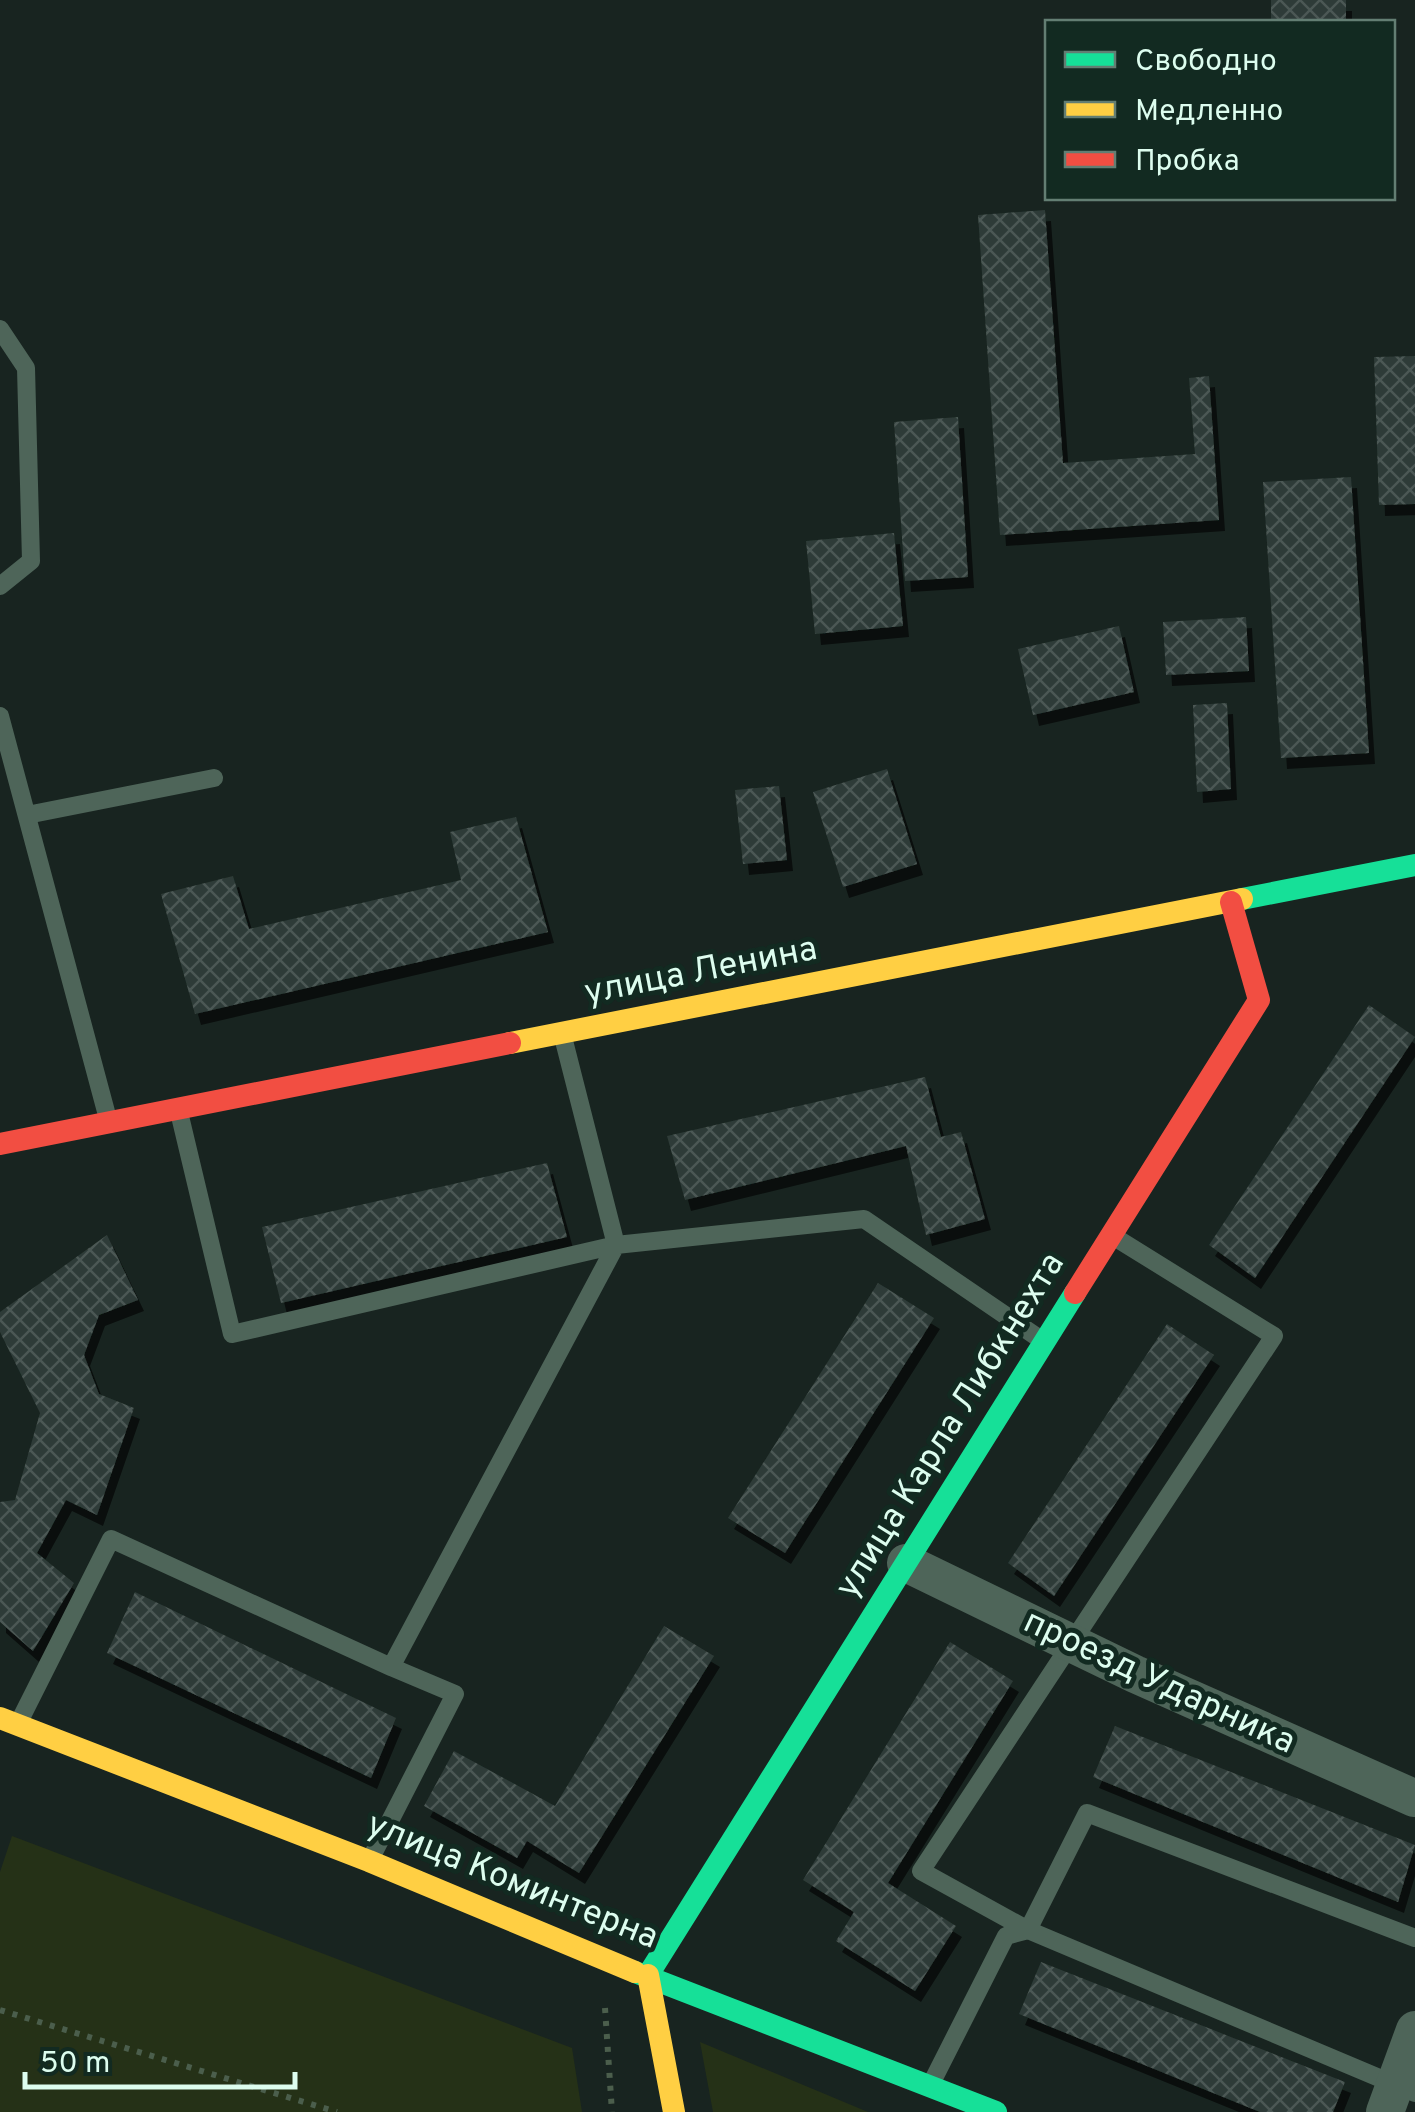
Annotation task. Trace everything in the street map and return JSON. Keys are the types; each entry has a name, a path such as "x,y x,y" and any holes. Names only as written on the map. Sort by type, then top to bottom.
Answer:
{"street":[{"name":"улица Ленина","path":"0,1144 179,1112 1415,864"},
{"name":"улица Карла Либкнехта","path":"648,1975 1259,1000 1231,902"},
{"name":"проезд Ударника","path":"906,1563 1068,1642 1414,1798"},
{"name":"улица Коминтерна","path":"9,1722 369,1861 702,2000 996,2112"},
{"path":"648,1975 674,2112"},
{"path":"1398,2097 1415,2030"}],"lane":[{"path":"0,329 26,368 31,561 0,586"},
{"path":"0,716 109,1124"},
{"path":"27,814 214,778"},
{"path":"391,1667 616,1245 562,1036"},
{"path":"179,1112 232,1334 616,1245 864,1219 1044,1342"},
{"path":"1111,1236 1274,1336 920,1871 1028,1930 1398,2097"},
{"path":"9,1722 111,1539 455,1694 369,1861"},
{"path":"929,2087 1006,1936 1028,1930 1087,1813 1415,1938"}],"path":[{"path":"605,2008 612,2112"},
{"path":"0,2010 336,2112"}],"green space":[{"path":"12,1836 572,2048 582,2112 0,2112 0,1872"},
{"path":"700,2042 868,2112 713,2112"}],"building":[{"path":"1271,0 1346,0 1346,20 1271,20"},
{"path":"1045,210 1063,463 1195,454 1189,378 1209,376 1219,520 1000,535 978,215"},
{"path":"1415,356 1415,504 1379,505 1374,357"},
{"path":"958,417 968,577 905,581 894,422"},
{"path":"1351,477 1369,753 1281,758 1263,482"},
{"path":"894,533 903,626 815,634 806,541"},
{"path":"1246,617 1249,671 1166,675 1163,622"},
{"path":"1119,626 1134,692 1033,715 1018,649"},
{"path":"1227,703 1231,789 1197,792 1193,705"},
{"path":"887,769 917,864 843,887 813,792"},
{"path":"779,786 787,860 743,864 735,790"},
{"path":"516,817 548,932 195,1014 161,894 233,876 249,929 461,880 450,832"},
{"path":"1369,1005 1415,1037 1255,1278 1209,1245"},
{"path":"925,1077 941,1137 961,1132 985,1219 926,1235 906,1146 685,1200 667,1136"},
{"path":"547,1163 567,1237 281,1303 262,1227"},
{"path":"107,1235 138,1300 99,1315 84,1355 99,1394 134,1408 97,1515 66,1500 37,1553 74,1583 33,1651 0,1622 0,1502 15,1500 40,1413 0,1332 0,1312"},
{"path":"878,1283 934,1318 785,1553 728,1518"},
{"path":"1167,1324 1214,1355 1054,1596 1008,1563"},
{"path":"135,1592 396,1718 371,1778 107,1653"},
{"path":"664,1626 714,1656 579,1873 527,1841 517,1858 424,1806 454,1751 555,1806"},
{"path":"950,1642 1013,1681 888,1883 956,1926 915,1991 836,1941 854,1912 803,1880"},
{"path":"1115,1726 1415,1845 1398,1902 1093,1777"},
{"path":"1041,1962 1345,2082 1333,2112 1260,2112 1019,2014"}],"traffic: fast":[{"path":"1242,899 1415,865"},
{"path":"648,1975 1075,1293"},
{"path":"635,1972 996,2112"}],"traffic: slow":[{"path":"510,1043 1242,899"},
{"path":"0,1718 369,1861 635,1972"},
{"path":"648,1975 674,2112"}],"traffic: jam":[{"path":"1075,1293 1259,1000 1231,902"},
{"path":"0,1144 510,1043"}]}
